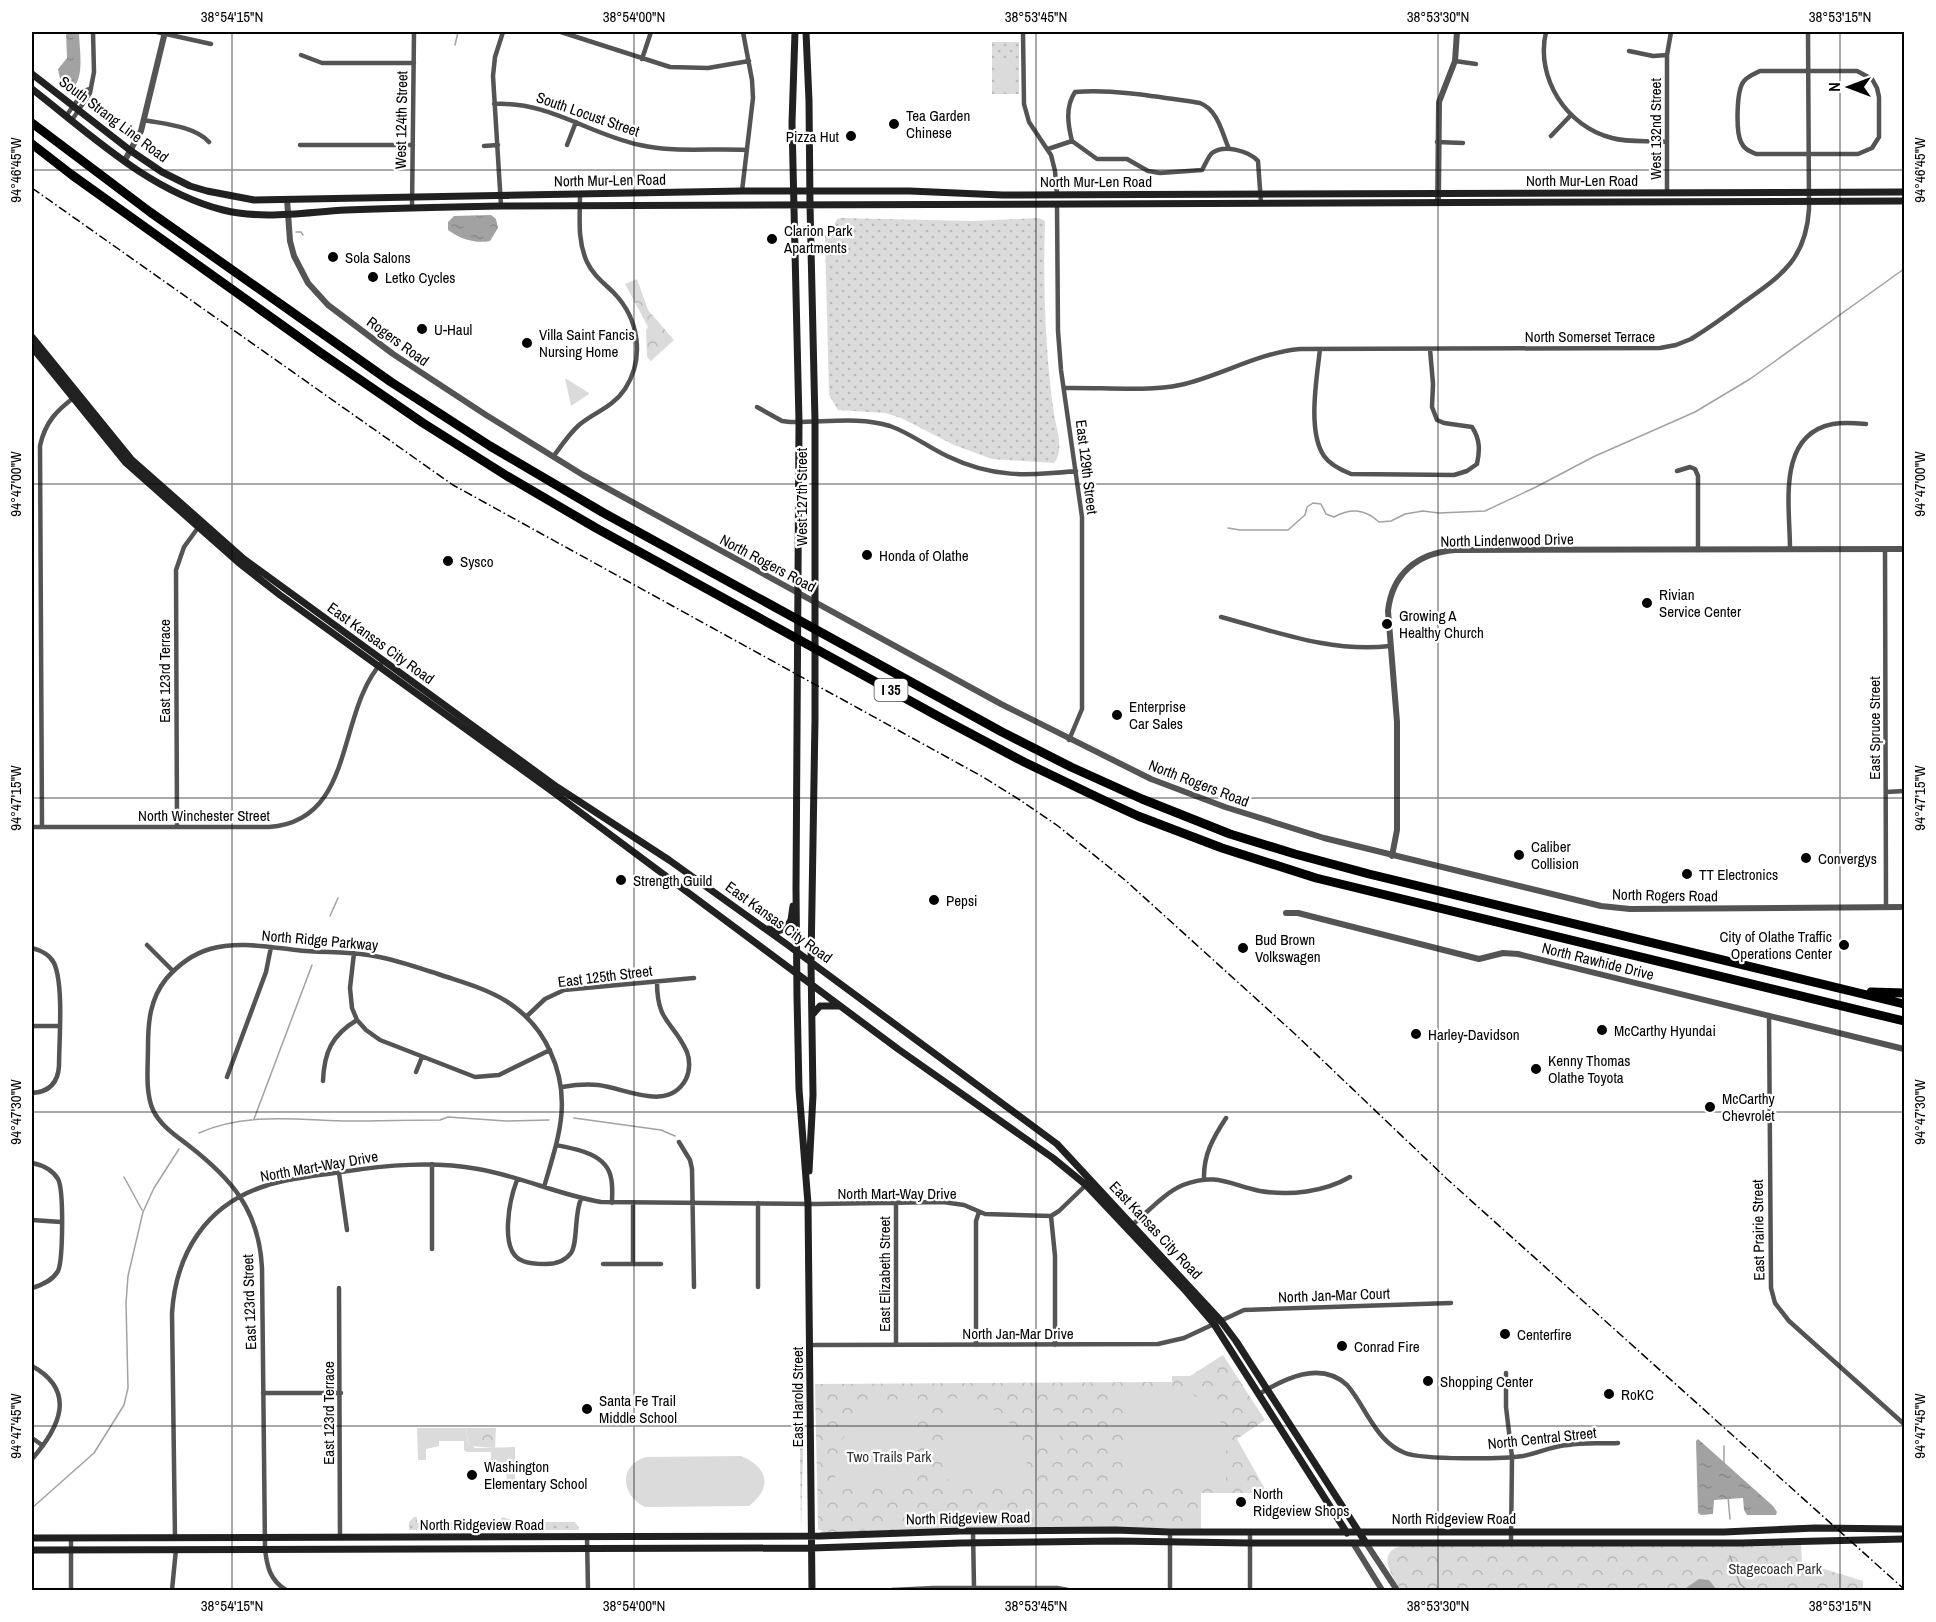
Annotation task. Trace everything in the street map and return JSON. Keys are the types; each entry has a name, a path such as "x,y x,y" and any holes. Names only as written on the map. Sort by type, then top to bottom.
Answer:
{"highway":[{"name":"I 35","path":"32,123 150,212 323,335 481,440 602,512 1071,767 1181,815 1295,854 1905,1004"},
{"name":"I 35","path":"32,144 321,353 492,467 596,528 1061,781 1181,833 1316,878 1905,1021"},
{"path":"1854,992 1905,993"},
{"path":"1854,1009 1905,1027"}],"main road":[{"name":"West 127th Street","path":"795,32 792,123 799,422 797,952"},
{"name":"West 127th Street","path":"806,32 815,422 815,719 811,963"},
{"name":"South Strang Line Road","path":"32,74 131,151 176,180 207,191 238,198 287,199"},
{"name":"South Strang Line Road","path":"32,89 124,160 163,186 201,202 235,212 288,214"},
{"name":"North Mur-Len Road","path":"287,199 742,191 910,191 1002,195 1905,192"},
{"name":"North Mur-Len Road","path":"288,214 501,206 1905,201"},
{"name":"East Kansas City Road","path":"32,337 75,397"},
{"name":"East Kansas City Road","path":"32,347 131,459 200,525 381,664 811,985 1089,1182"},
{"name":"East Kansas City Road","path":"381,664 557,787 669,860 1057,1144 1217,1323 1267,1389 1366,1542"},
{"path":"765,929 783,930 789,925 796,888"},
{"name":"East Harold Street","path":"797,952 799,1089 808,1204 812,1590"},
{"name":"East Harold Street","path":"808,1204 813,1095 811,963"},
{"path":"812,1017 814,1011 820,1006 840,1006"},
{"name":"East Kansas City Road","path":"1217,1323 1353,1543"},
{"name":"North Ridgeview Road","path":"32,1538 812,1536 973,1531 1115,1530 1170,1532 1724,1532 1803,1528 1905,1529"},
{"name":"North Ridgeview Road","path":"32,1550 812,1548 974,1542 1116,1541 1511,1543 1905,1539"}],"street":[{"path":"69,118 90,93 94,72 93,32"},
{"path":"157,32 211,44"},
{"name":"West 124th Street","path":"412,208 414,32"},
{"path":"501,206 494,104 495,61 503,32"},
{"path":"561,32 577,34 642,59 670,67 691,69 749,61"},
{"path":"642,59 651,32"},
{"path":"742,191 753,98 743,32"},
{"path":"1023,32 1024,104 1029,122 1048,149 1072,141"},
{"path":"1438,203 1438,102 1455,61 1457,32"},
{"path":"1546,32 1548,73 1559,100 1571,115 1585,127 1611,138 1626,141 1667,142"},
{"name":"West 132nd Street","path":"1667,202 1667,56 1671,32"},
{"name":"North Somerset Terrace","path":"1064,388 1167,387 1210,376 1275,352 1320,349 1660,348 1684,343 1776,280 1788,268 1805,237 1809,201 1808,32"},
{"path":"124,160 138,141 165,33"},
{"name":"West 132nd Street","path":"1629,51 1653,56 1667,56"},
{"path":"301,55 321,63 414,63"},
{"path":"1455,61 1476,64"},
{"path":"1760,71 1857,71 1866,75 1877,88 1879,97 1879,137 1872,148 1865,153 1855,154 1808,154 1756,154 1748,150 1739,140 1740,88 1751,75 1760,71"},
{"path":"1229,149 1212,110 1200,103 1138,95 1085,92 1076,92 1070,103 1069,126 1072,141 1097,159 1127,159 1148,171 1160,173 1202,170 1211,154 1221,150 1229,149 1254,156 1258,161 1261,203"},
{"name":"South Locust Street","path":"494,104 516,103 533,106 621,140 658,148 746,150"},
{"path":"1551,136 1571,115"},
{"path":"144,120 189,130 204,136 209,142"},
{"path":"567,145 576,122"},
{"path":"1437,142 1463,143"},
{"path":"484,146 498,144"},
{"path":"300,145 413,145"},
{"name":"East 129th Street","path":"1048,149 1054,164 1057,195 1058,331 1082,517 1082,709 1069,740"},
{"path":"553,457 571,432 611,405 626,387 636,364 637,344 634,324 624,305 599,279 586,259 580,242 580,194"},
{"name":"Rogers Road","path":"287,199 294,256 303,276 321,299 393,354 553,457"},
{"path":"1320,349 1316,385 1315,431 1324,457 1336,467 1351,474 1366,476 1454,475 1467,471 1477,464 1480,450 1478,435 1472,427 1437,420 1432,407 1430,349"},
{"path":"42,827 39,454 42,437 49,422 60,408 75,397"},
{"path":"757,407 782,421 869,422 890,426 948,456 995,473 1027,476 1076,471"},
{"path":"1790,549 1790,477 1797,450 1810,434 1823,427 1837,423 1866,424"},
{"name":"North Rogers Road","path":"553,457 704,542 1069,740 1151,779 1226,807 1324,838 1601,906 1617,908 1905,907"},
{"path":"1677,471 1690,467 1695,469 1698,476 1698,550"},
{"name":"East 123rd Terrace","path":"177,827 176,576 180,554 200,525"},
{"name":"East Spruce Street","path":"1885,549 1886,907"},
{"name":"North Lindenwood Drive","path":"1392,855 1397,830 1397,722 1388,611 1393,589 1413,564 1433,554 1464,550 1905,549"},
{"path":"1221,617 1342,648 1364,649 1390,646"},
{"name":"North Winchester Street","path":"32,827 279,826 297,821 313,811 331,788 366,686 381,664"},
{"path":"1886,792 1905,791"},
{"name":"North Rawhide Drive","path":"1286,913 1298,913 1479,959 1503,953 1518,954 1905,1049"},
{"path":"147,945 173,971"},
{"name":"North Ridge Parkway","path":"173,971 189,958 210,949 234,945 354,953 392,960 477,987 504,999 526,1017 550,1050"},
{"path":"227,1077 266,972 271,947"},
{"path":"32,948 47,956 55,966 58,979 59,1026 59,1066 56,1081 44,1090 32,1093"},
{"path":"354,953 350,998 357,1020 374,1037 468,1076 482,1078 499,1075 550,1050 562,1087 562,1123 544,1187"},
{"name":"East 123rd Street","path":"173,971 158,992 149,1015 150,1101 162,1124 216,1168 241,1197 253,1220 260,1250 265,1549 268,1568 276,1584 286,1590"},
{"name":"East 125th Street","path":"526,1017 545,999 564,990 694,978"},
{"path":"562,1087 597,1085 654,1097 670,1095 681,1087 688,1073 688,1057 682,1043 661,1013 657,982"},
{"name":"East Prairie Street","path":"1769,1015 1771,1288 1775,1303 1789,1321 1816,1347 1905,1424"},
{"path":"322,1081 323,1065 329,1046 339,1032 357,1020"},
{"path":"32,1026 59,1026"},
{"path":"416,1072 422,1057"},
{"path":"1204,1180 1204,1163 1209,1147 1226,1118"},
{"path":"679,1142 690,1160 692,1169 694,1287"},
{"path":"556,1145 601,1160 607,1166 612,1179 612,1203"},
{"path":"32,1162 48,1169 57,1178 61,1189 59,1268 50,1281 32,1288"},
{"name":"North Mart-Way Drive","path":"175,1538 172,1313 179,1269 199,1232 224,1207 241,1197 276,1183 401,1164 432,1164 479,1169 580,1199 612,1203 950,1202 991,1214 1051,1216"},
{"path":"432,1164 432,1249"},
{"path":"339,1173 347,1230"},
{"path":"1130,1227 1174,1190 1204,1180 1229,1181 1262,1191 1304,1191 1330,1187 1350,1177"},
{"path":"518,1179 511,1200 509,1238 511,1249 516,1257 524,1262 557,1263 565,1260 574,1247 580,1199"},
{"path":"1055,1345 1055,1256 1051,1216 1089,1182"},
{"path":"633,1203 633,1263"},
{"path":"758,1203 758,1287"},
{"name":"East Elizabeth Street","path":"896,1203 896,1345"},
{"path":"976,1345 976,1221 979,1212"},
{"path":"32,1220 61,1222"},
{"path":"603,1264 661,1264"},
{"name":"East 123rd Terrace","path":"339,1288 340,1538"},
{"name":"North Jan-Mar Court","path":"1217,1323 1244,1310 1451,1303"},
{"name":"North Jan-Mar Drive","path":"811,1345 1158,1344 1184,1338 1217,1323"},
{"path":"32,1366 53,1381 60,1396 57,1417 32,1459"},
{"path":"1506,1373 1506,1407 1512,1457 1511,1543"},
{"name":"North Central Street","path":"1259,1394 1285,1379 1299,1375 1327,1374 1348,1386 1378,1432 1388,1442 1403,1452 1429,1457 1512,1457 1568,1444 1618,1443"},
{"path":"263,1393 341,1393"},
{"path":"32,1438 42,1445"},
{"path":"973,1531 974,1587"},
{"path":"1170,1532 1170,1590"},
{"path":"1250,1532 1250,1590"},
{"path":"587,1537 588,1590"},
{"path":"71,1538 71,1590"},
{"name":"East Kansas City Road","path":"1366,1542 1397,1590"},
{"name":"East Kansas City Road","path":"1353,1543 1382,1590"},
{"path":"172,1590 176,1549"},
{"path":"892,1590 1057,1587 1068,1590"}],"green space":[{"path":"992,42 1019,42 1019,94 992,94"},
{"path":"997,62 1013,62 1013,93 998,92"},
{"path":"1039,218 1045,221 1047,342 1059,445 1059,452 1054,463 992,459 954,445 901,418 885,413 838,410 829,395 825,236 832,230 837,219 973,221"},
{"path":"637,279 648,310 674,340 651,361 647,357 646,330 648,327 625,284"},
{"path":"565,378 589,393 589,394 571,406"},
{"name":"Two Trails Park","path":"1223,1355 1265,1420 1237,1439 1265,1489 1277,1493 1201,1493 1201,1529 960,1527 825,1533 818,1529 815,1384 1172,1382 1172,1376 1190,1376"},
{"path":"799,1378 805,1382 801,1530"},
{"path":"1127,1389 1184,1389 1203,1401 1212,1410 1226,1430 1226,1488 1132,1488 1127,1482"},
{"path":"918,1398 918,1476 912,1481 835,1481 841,1445 856,1419 882,1403"},
{"path":"944,1398 963,1399 980,1404 994,1410 1006,1420 1016,1431 1022,1446 1027,1462 1028,1481 950,1481 944,1476"},
{"path":"1039,1411 1059,1411 1060,1444 1052,1449 1047,1443 1039,1443"},
{"path":"417,1428 466,1428 468,1443 475,1448 515,1447 515,1484 520,1485 520,1488 507,1488 506,1463 491,1463 491,1452 467,1452 464,1450 464,1441 439,1441 439,1446 426,1449 426,1460 418,1460"},
{"path":"466,1428 496,1428 495,1448 471,1446 468,1442"},
{"path":"741,1456 757,1466 764,1478 762,1492 749,1506 645,1507 631,1496 627,1488 627,1473 637,1461 646,1457"},
{"path":"417,1517 417,1523 500,1522 502,1517 518,1522 517,1530 409,1530 409,1522"},
{"path":"520,1522 575,1522 579,1528 578,1530 520,1530"},
{"name":"Stagecoach Park","path":"1801,1544 1802,1562 1863,1581 1863,1590 1401,1590 1387,1560 1393,1549 1401,1546"}],"water":[{"path":"66,32 79,32 80,72 75,85 70,89 71,93 62,88 58,69 67,58"},
{"path":"491,215 496,219 498,228 490,241 468,240 448,230 448,222 454,216"},
{"path":"1698,1439 1773,1506 1777,1512 1776,1515 1747,1515 1743,1498 1714,1500 1713,1514 1698,1513 1696,1441"},
{"path":"1699,1579 1709,1580 1717,1590 1683,1590"}],"waterway":[{"path":"455,45 458,32"},
{"path":"296,232 301,232 303,235"},
{"path":"1228,528 1288,530 1305,515 1307,507 1313,503 1321,504 1326,514 1334,517 1346,512 1358,511 1368,514 1379,522 1391,521 1405,514 1423,511 1439,513 1485,511 1593,457 1695,412 1750,379 1904,269"},
{"path":"330,916 338,898"},
{"path":"254,1119 312,965"},
{"path":"199,1133 235,1122 272,1119 371,1121 440,1120 448,1117 506,1121 549,1120"},
{"path":"574,1118 661,1130 675,1136"},
{"path":"32,1508 94,1453 124,1405 128,1388 126,1303 128,1276 143,1212 154,1188 179,1149"},
{"path":"124,1177 142,1210"},
{"path":"1724,1446 1724,1463"},
{"path":"1728,1497 1730,1519"},
{"path":"1730,1556 1740,1584 1747,1590"}],"railway":[{"path":"32,188 453,485 983,777 1058,826 1125,880 1295,1034 1447,1179 1904,1589"}],"place":[{"name":"Tea Garden Chinese","path":"894,124"},
{"name":"Pizza Hut","path":"851,136"},
{"name":"Clarion Park Apartments","path":"772,239"},
{"name":"Sola Salons","path":"333,257"},
{"name":"Letko Cycles","path":"373,277"},
{"name":"U-Haul","path":"422,329"},
{"name":"Villa Saint Fancis Nursing Home","path":"527,343"},
{"name":"Honda of Olathe","path":"867,555"},
{"name":"Sysco","path":"448,561"},
{"name":"Rivian Service Center","path":"1647,603"},
{"name":"Growing A Healthy Church","path":"1387,624"},
{"name":"Enterprise Car Sales","path":"1117,715"},
{"name":"Caliber Collision","path":"1519,855"},
{"name":"Convergys","path":"1806,858"},
{"name":"TT Electronics","path":"1687,874"},
{"name":"Strength Guild","path":"621,880"},
{"name":"Pepsi","path":"934,900"},
{"name":"City of Olathe Traffic Operations Center","path":"1844,945"},
{"name":"Bud Brown Volkswagen","path":"1243,948"},
{"name":"McCarthy Hyundai","path":"1602,1030"},
{"name":"Harley-Davidson","path":"1416,1034"},
{"name":"Kenny Thomas Olathe Toyota","path":"1536,1069"},
{"name":"McCarthy Chevrolet","path":"1710,1107"},
{"name":"Centerfire","path":"1505,1334"},
{"name":"Conrad Fire","path":"1342,1346"},
{"name":"Shopping Center","path":"1428,1381"},
{"name":"RoKC","path":"1609,1394"},
{"name":"Santa Fe Trail Middle School","path":"587,1409"},
{"name":"Washington Elementary School","path":"472,1475"},
{"name":"North Ridgeview Shops","path":"1241,1502"}]}
